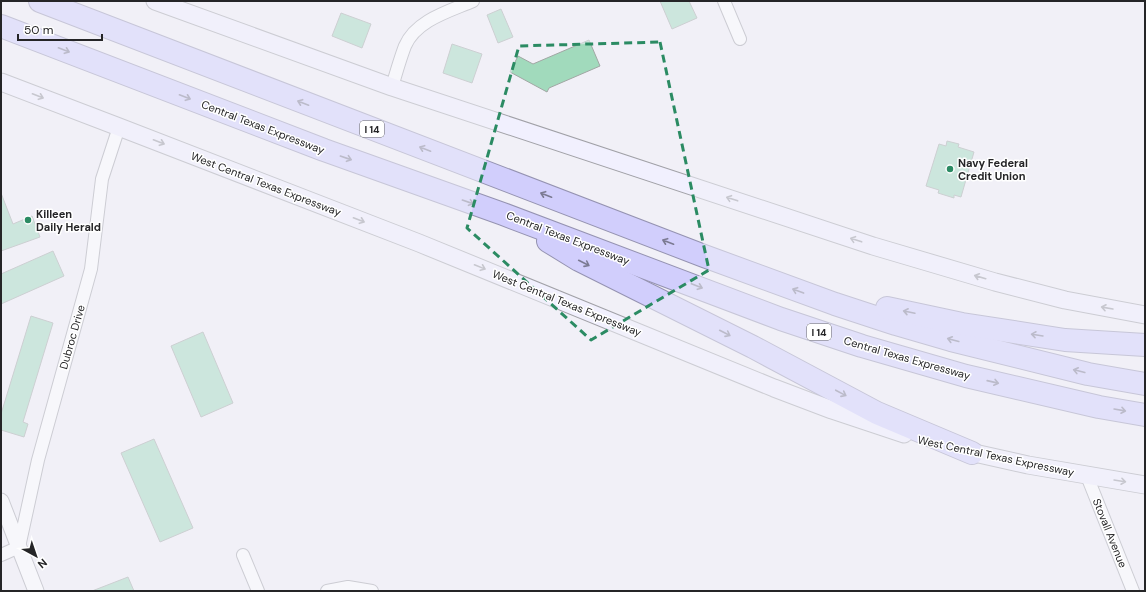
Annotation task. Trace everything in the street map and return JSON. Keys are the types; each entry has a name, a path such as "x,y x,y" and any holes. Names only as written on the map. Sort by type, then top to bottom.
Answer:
{"highway":[{"name":"I 14","path":"40,1 704,256 835,304 951,340 1088,374 1145,384"},
{"name":"Central Texas Expressway","path":"1,26 324,150 503,214 781,319 862,346 966,376 1099,407 1145,414"},
{"path":"503,214 578,260 753,347 877,413 972,452"},
{"path":"835,304 877,306 962,324 1065,340 1145,346"}],"main road":[{"path":"154,1 392,87 880,248 996,282 1065,300 1145,315"},
{"name":"West Central Texas Expressway","path":"1,82 475,266 774,388 832,410 912,437 972,452 1087,476 1145,485"}],"street":[{"path":"392,87 406,45 413,33 433,18 473,1"},
{"path":"724,1 740,39"},
{"name":"Dubroc Drive","path":"19,547 38,460 91,268 102,179 119,127"},
{"name":"Stovall Avenue","path":"1087,476 1133,591"},
{"path":"1,501 36,591"},
{"path":"1,554 19,547"},
{"path":"243,555 258,591"},
{"path":"327,591 348,586 372,591"}],"highlighted area":[{"path":"660,42 709,270 591,340 467,228 519,46"}],"building":[{"path":"660,1 689,1 697,18 672,29"},
{"path":"501,9 513,37 498,43 487,15"},
{"path":"341,13 371,24 362,48 332,36"},
{"path":"589,40 600,66 549,88 547,92 510,72 518,56 533,64"},
{"path":"452,44 482,54 472,83 443,73"},
{"name":"Navy Federal Credit Union","path":"947,141 959,144 958,147 974,152 961,197 954,195 954,198 938,193 939,190 926,186 939,144 946,146"},
{"name":"Killeen Daily Herald","path":"1,193 13,224 32,216 40,237 1,251"},
{"path":"53,251 64,276 1,304 1,274"},
{"path":"31,316 53,323 23,422 28,424 24,437 1,430 1,414"},
{"path":"203,332 233,403 201,417 171,346"},
{"path":"154,439 193,528 160,542 121,453"},
{"path":"128,577 134,591 92,591"}],"place":[{"name":"Navy Federal Credit Union","path":"950,169"},
{"name":"Killeen Daily Herald","path":"28,220"}]}
